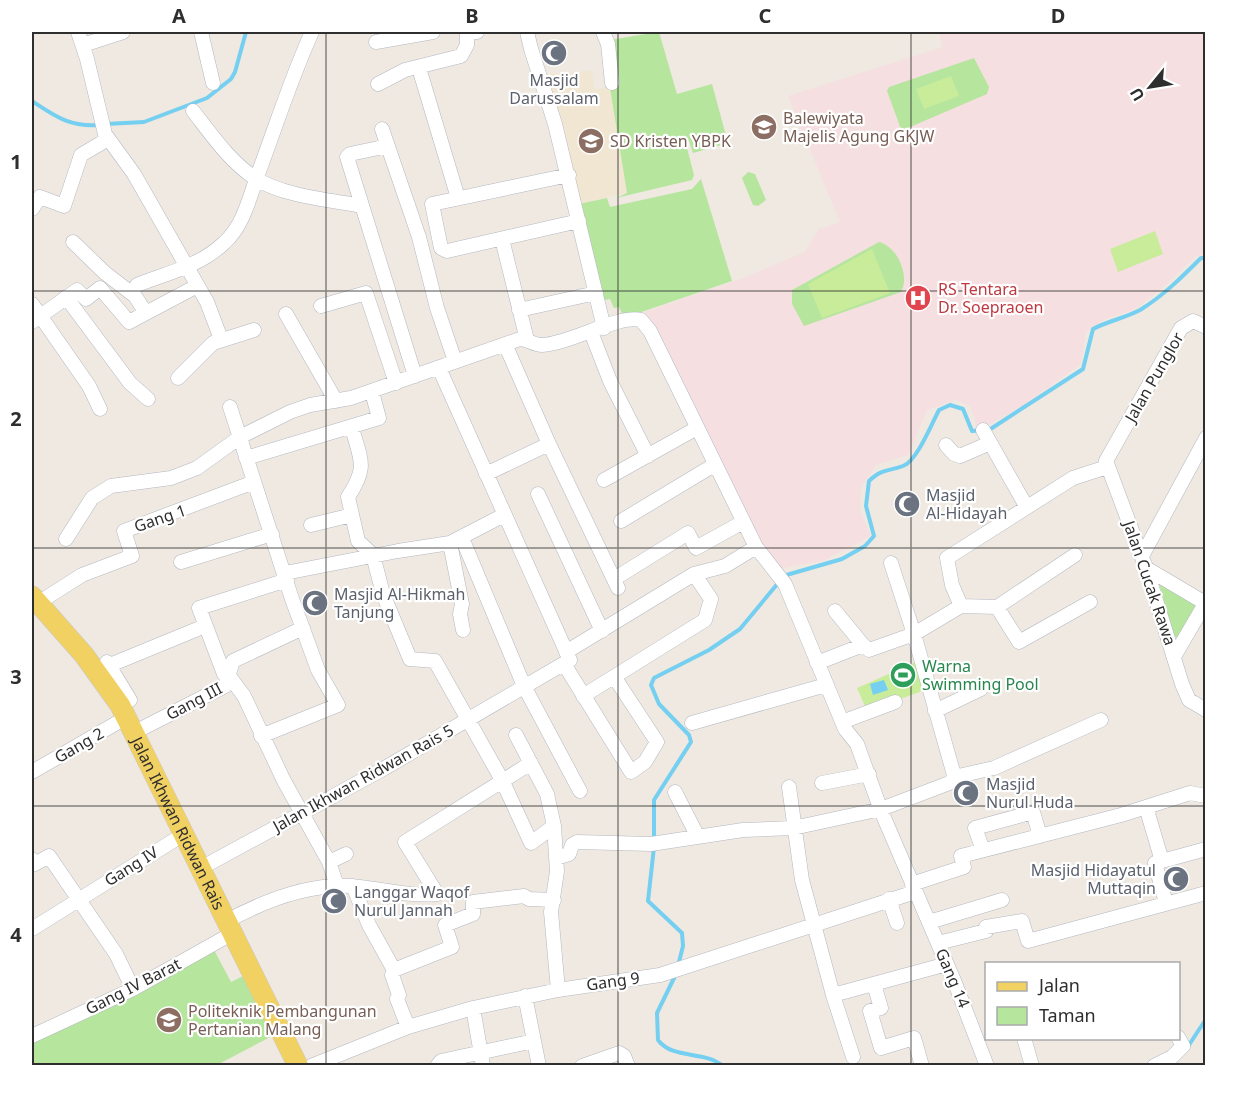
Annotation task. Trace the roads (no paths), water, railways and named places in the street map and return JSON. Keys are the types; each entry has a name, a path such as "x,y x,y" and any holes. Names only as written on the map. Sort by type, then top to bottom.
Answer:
{"main road":[{"name":"Jalan Ikhwan Ridwan Rais","path":"35,599 90,654 128,718 298,1065"}],"street":[{"path":"78,32 107,136 134,174 207,302 221,339"},
{"path":"83,45 123,32"},
{"path":"201,32 213,83"},
{"path":"137,285 186,267 212,253 231,237 242,218 312,32"},
{"path":"376,42 433,32"},
{"path":"378,84 405,70 461,56 471,32"},
{"path":"527,32 569,176 596,293 597,330 610,381 648,456"},
{"path":"603,32 608,44 612,83"},
{"path":"419,68 458,198"},
{"path":"193,111 230,156 256,179 294,193 362,206"},
{"path":"382,129 418,237 455,361"},
{"path":"32,209 40,197 64,206 81,155 107,136"},
{"path":"388,146 348,156 415,376"},
{"path":"569,176 432,204 441,248 447,251 579,221"},
{"path":"418,237 438,231"},
{"path":"502,239 527,340"},
{"path":"73,242 105,273 135,296 146,313"},
{"path":"100,409 89,386 34,314 77,290 86,299 100,288 129,322 197,286"},
{"path":"321,306 387,287"},
{"path":"366,293 396,383"},
{"path":"519,310 596,293"},
{"path":"66,297 130,383 148,399"},
{"path":"286,314 336,401"},
{"name":"Gang 14","path":"597,330 628,320 641,320 650,331 756,547 780,579 842,722 857,744 914,888 981,1036 987,1065"},
{"name":"Jalan Punglor","path":"1107,467 1106,461 1181,328 1193,321 1206,327"},
{"path":"178,378 196,357 221,339 254,330"},
{"path":"66,539 92,498 101,490 118,484 171,478 208,461 240,437 296,409 372,392 520,339 541,345 597,330"},
{"path":"505,344 549,444 616,583 688,533 696,548 743,522"},
{"path":"440,368 565,658 583,696 631,772 645,762 657,742 615,678"},
{"path":"246,458 352,428 379,417 372,392"},
{"path":"230,406 318,670 338,705 261,736"},
{"path":"352,428 362,465 361,479 348,497 358,541 373,555 383,594 410,659 435,661 502,780 531,843 554,826"},
{"path":"604,480 697,428"},
{"path":"946,444 954,454 960,456 986,437 1026,506"},
{"path":"1175,655 1205,602 1144,562 1206,438"},
{"path":"486,474 549,444"},
{"path":"621,521 714,465"},
{"path":"961,606 946,563 948,556 1073,478 1107,467"},
{"name":"Jalan Cucak Rawa","path":"1107,467 1144,562 1189,700 1206,710"},
{"name":"Gang 1","path":"35,599 82,575 132,556 124,531 254,482"},
{"path":"537,494 602,631"},
{"path":"311,525 352,515"},
{"path":"337,886 329,862 261,736 244,696 229,676 224,674 199,608 286,576 373,555 456,541 504,515"},
{"path":"181,562 272,534"},
{"path":"456,541 463,630"},
{"path":"456,541 524,686 580,791"},
{"name":"Jalan Ikhwan Ridwan Rais 5","path":"201,868 468,720 524,686 602,631 694,574 725,566 756,547"},
{"path":"835,610 869,650 914,634 961,606 997,607 1075,555"},
{"path":"556,858 569,854 572,845 577,842 656,843 742,830 793,828 881,809 952,782 954,777 914,634 891,563"},
{"path":"583,696 705,620 711,599 694,574"},
{"path":"997,607 1019,642 1090,602"},
{"path":"128,718 130,700 109,663 205,626"},
{"name":"Gang III","path":"128,718 225,686 233,661 303,628"},
{"path":"817,663 863,645"},
{"path":"692,723 826,685"},
{"path":"935,711 981,689"},
{"path":"842,722 895,702"},
{"name":"Gang 2","path":"32,772 128,718"},
{"path":"954,777 994,768 1101,720"},
{"path":"516,735 547,794 554,826 556,858 554,900 551,912 558,990"},
{"path":"502,780 531,763"},
{"path":"822,783 869,774"},
{"name":"Gang IV Barat","path":"32,1036 133,989 230,927 283,897 314,888 337,886 353,886 407,895 437,894 405,842 502,780"},
{"path":"789,787 793,828 812,924 832,995 853,1057"},
{"path":"675,792 698,837"},
{"path":"1040,836 1033,812 975,828 983,850 1040,836 1146,807 1190,793 1206,796"},
{"path":"1146,807 1162,861"},
{"name":"Gang IV","path":"32,929 184,834"},
{"path":"1166,903 1155,863 1206,849"},
{"name":"Gang 9","path":"311,1065 408,1027 472,1008 558,990 668,973 889,899 964,867 961,856 983,850"},
{"path":"329,862 346,854"},
{"path":"32,859 35,864 49,856 116,954 133,989"},
{"path":"353,886 369,925 394,970 392,975 399,995 397,999 408,1027"},
{"path":"938,943 986,931 986,927 1022,921 1028,941 1206,893"},
{"path":"394,970 452,946 445,925 473,914 473,902 524,896 529,899 554,900"},
{"path":"889,899 897,923"},
{"path":"929,922 1002,900"},
{"path":"832,995 947,964"},
{"path":"874,984 881,1008 870,1011 881,1048 914,1038 922,1065"},
{"path":"525,996 539,1065"},
{"path":"472,1008 483,1065"},
{"path":"1154,1065 1172,1057 1183,1046 1180,1039"},
{"path":"1025,1040 1032,1065"},
{"path":"437,1065 441,1061 480,1051 534,1041"},
{"path":"582,1065 619,1053 624,1056 628,1065"}],"water":[{"path":"884,680 888,690 873,695 870,684"}],"waterway":[{"path":"106,124 144,122 207,98 231,79 246,32"},
{"path":"32,101 55,116 71,122 99,125"},
{"path":"783,576 842,559 865,546 874,536 866,506 869,481 882,472 903,466 914,457 939,410 950,405 963,409 972,431 989,430 1083,369 1093,329 1148,305 1201,258 1206,258"},
{"path":"654,839 654,800 691,742 689,735 659,704 651,685 654,678 709,650 740,629 779,582"},
{"path":"654,847 648,901 682,933 683,946 678,966"},
{"path":"676,974 657,1013 658,1040 672,1050 707,1058 723,1066"},
{"path":"1187,1048 1206,1019"}],"place":[{"name":"Masjid Darussalam","path":"554,53"},
{"name":"Balewiyata Majelis Agung GKJW","path":"764,127"},
{"name":"SD Kristen YBPK","path":"591,141"},
{"name":"RS Tentara Dr. Soepraoen","path":"918,298"},
{"name":"Masjid Al-Hidayah","path":"907,504"},
{"name":"Masjid Al-Hikmah Tanjung","path":"315,603"},
{"name":"Warna Swimming Pool","path":"903,675"},
{"name":"Masjid Nurul Huda","path":"966,793"},
{"name":"Masjid Hidayatul Muttaqin","path":"1176,879"},
{"name":"Langgar Waqof Nurul Jannah","path":"334,901"},
{"name":"Politeknik Pembangunan Pertanian Malang","path":"169,1020"}]}
